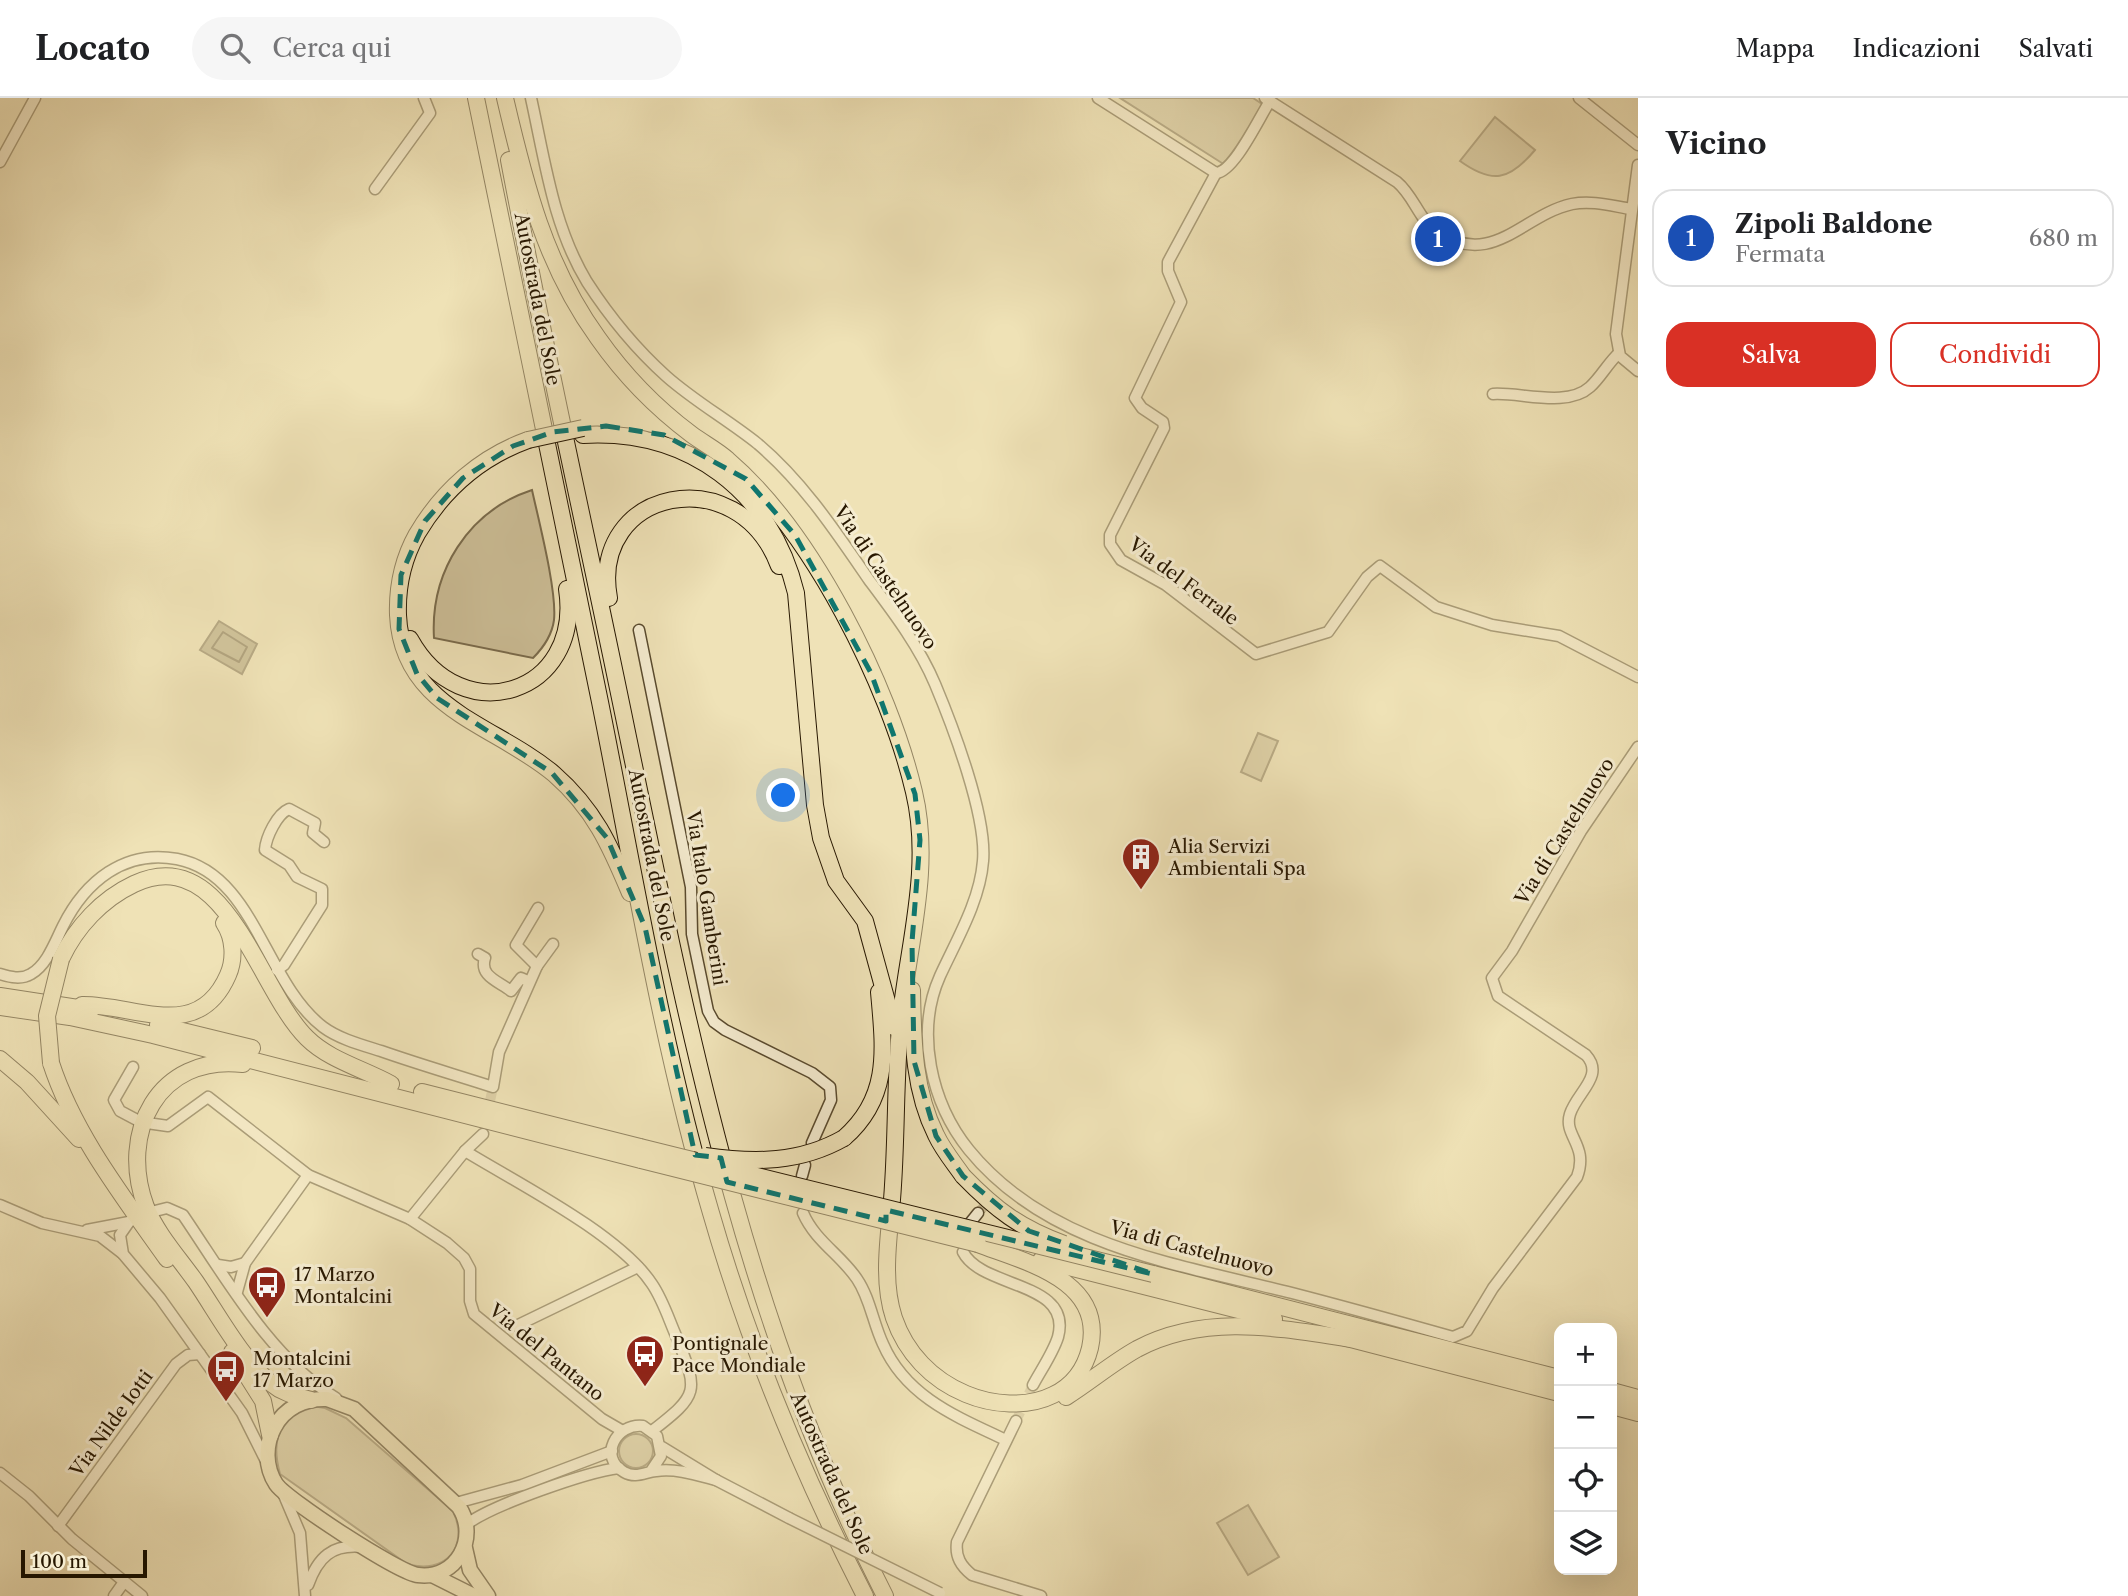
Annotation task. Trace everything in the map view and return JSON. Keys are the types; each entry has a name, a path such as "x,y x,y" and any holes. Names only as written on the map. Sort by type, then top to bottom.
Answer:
{"highway":[{"name":"Autostrada del Sole","path":"476,98 645,927 690,1132 711,1213 745,1320 793,1444 865,1596"},
{"name":"Autostrada del Sole","path":"498,98 686,1017 732,1202 766,1312 811,1432 885,1596"},
{"path":"0,996 69,1006 188,1032 391,1084 641,1154 970,1248 1055,1274 1070,1285 1085,1304 1091,1323 1089,1351 1076,1378 1048,1398 1015,1403 977,1398 944,1382 914,1357 898,1329 890,1305 888,1252 901,1009 919,896 920,840 915,794 896,735 871,673 833,598 795,535 727,460 663,411 630,378 597,337 569,295 548,251 533,210 505,98"},
{"path":"645,927 607,838 580,799 552,773 437,698 417,674 399,629 401,575 414,540 425,521 451,490 478,466 529,443 583,431 617,427 664,436 703,452 746,479"},
{"path":"583,431 662,443 711,466 760,513 784,551 801,622 815,805 821,838 836,881 865,921 892,1015 895,1039 884,1283 889,1317 911,1359 933,1379 958,1396 994,1406 1026,1407 1065,1398 1146,1345 1183,1332 1239,1325 1352,1339"},
{"path":"529,443 465,486 430,528 410,567 405,594 407,627 419,656 434,672 466,690 500,692 529,682 551,663 562,645 569,619 568,595 556,537 563,526"},
{"path":"609,640 614,629 606,583 609,562 619,538 640,513 657,504 687,497 720,502 738,511 758,529 777,559 801,622"},
{"path":"114,1183 72,1110 53,1060 47,1016 52,986 82,925 120,890 144,879 167,876 188,880 222,904 273,994 309,1040 335,1057 391,1084"},
{"path":"63,960 89,926 124,897 147,887 167,884 185,888 211,906 230,930 233,950 229,973 218,993 200,1008 182,1016 165,1017 97,1005 69,1006"},
{"path":"912,942 914,1061 923,1101 936,1136 963,1177 994,1208 1029,1231 1153,1274"},
{"path":"641,1154 762,1161 813,1153 844,1138 869,1113 881,1078 881,1026 876,959"},
{"path":"0,1007 70,1017 153,1034 641,1154 1153,1274 1554,1377"},
{"path":"0,1059 61,1117 114,1183 259,1393 267,1411 270,1435"},
{"path":"53,1060 89,1132 140,1210 166,1240 261,1372 285,1392 312,1399"},
{"path":"166,1240 146,1205 139,1164 141,1128 158,1094 183,1073 216,1063 306,1072"},
{"path":"970,1248 1352,1339 1554,1392"},
{"path":"1617,1392 1638,1398"},
{"path":"1617,1407 1638,1413"}],"main road":[{"path":"474,1596 432,1575 404,1571 283,1493 267,1464 270,1435 286,1412 312,1399 327,1399 344,1403 362,1416 456,1503 467,1524 465,1548 470,1570 488,1596"},
{"path":"432,1575 449,1568 465,1548"}],"street":[{"path":"0,162 35,98"},
{"path":"376,190 430,113 424,98"},
{"name":"Via di Castelnuovo","path":"531,98 558,222 586,281 624,333 661,371 759,445 800,486 901,623 933,680 971,787 983,861 961,931 937,981 928,1043 933,1080 945,1113 968,1149 1001,1189 1068,1228 1135,1253 1460,1336 1577,1177 1582,1155 1569,1125 1569,1117 1593,1074 1592,1062 1586,1055 1498,996 1492,978 1512,951 1581,831 1638,747"},
{"path":"1098,98 1216,173 1221,173 1233,163 1268,99 1397,182 1407,191 1429,226 1457,242 1482,245 1496,242 1559,208 1575,203 1597,203 1631,209"},
{"path":"1579,98 1638,145"},
{"path":"1638,164 1616,334 1619,353 1638,371"},
{"name":"Via del Ferrale","path":"1216,173 1168,262 1168,271 1181,302 1135,398 1142,408 1163,422 1164,428 1110,535 1114,552 1121,560 1166,585 1256,654 1328,632 1367,577 1380,566 1436,607 1493,625 1559,636 1638,677"},
{"path":"1493,394 1512,392 1549,397 1577,394 1592,385 1619,353"},
{"name":"Via Italo Gamberini","path":"639,630 691,887 692,934 708,1011 714,1022 725,1030 812,1073 830,1087 831,1100 812,1143"},
{"path":"277,970 284,965 322,905 324,894 322,889 297,877 289,865 265,850 265,843 281,813 289,809 310,818 315,823 313,833 324,842"},
{"path":"0,974 17,978 31,975 51,949 76,899 96,879 127,862 156,857 198,866 219,878 234,895 277,970 307,1012 334,1034 493,1087 499,1052 528,981 553,944"},
{"path":"537,908 516,945 537,966"},
{"path":"478,954 485,958 482,965 486,974 511,991 520,978 528,981"},
{"name":"Via del Pantano","path":"133,1068 114,1100 120,1111 142,1121 168,1126 208,1097 308,1175 410,1219 464,1258 470,1269 470,1301 474,1314 602,1419 621,1430"},
{"path":"410,1219 465,1150 483,1134"},
{"path":"465,1150 603,1236 638,1266 661,1299 692,1377 689,1399 652,1430"},
{"path":"237,1292 245,1263 308,1175"},
{"path":"0,1197 5,1207 42,1223 106,1238 123,1254 200,1354 247,1421 267,1464"},
{"path":"155,1211 167,1208 181,1213 290,1364 344,1403"},
{"path":"803,1213 809,1228 857,1279 891,1363 913,1390 941,1409 1006,1440"},
{"path":"970,1223 978,1213"},
{"path":"81,1231 129,1222 119,1238 123,1254"},
{"path":"970,1248 969,1264 979,1271 1034,1291 1055,1310 1058,1337 1033,1385"},
{"path":"218,1265 233,1266 245,1263"},
{"path":"516,1326 638,1266"},
{"name":"Via Nilde Iotti","path":"58,1526 176,1364 188,1355 200,1354"},
{"path":"1016,1421 957,1542 956,1551 963,1568 972,1575 1041,1596"},
{"path":"619,1468 612,1451 615,1438 621,1430 637,1425 652,1430 662,1447 716,1480 944,1594"},
{"path":"651,1471 660,1459 662,1447"},
{"path":"456,1503 512,1489 612,1451"},
{"path":"467,1524 485,1513 582,1477 619,1468 633,1475 671,1469 716,1480"},
{"path":"0,1473 142,1596"},
{"path":"283,1493 300,1533 306,1593"},
{"path":"306,1593 317,1563 327,1552 343,1547 366,1547"},
{"path":"114,1596 124,1582"}],"highlighted area":[{"path":"606,426 664,435 746,479 795,535 871,673 915,794 920,840 912,942 914,1061 936,1136 963,1176 1029,1231 1153,1274 886,1210 886,1221 727,1182 721,1158 695,1155 645,927 607,838 552,773 437,698 417,674 399,629 401,575 425,521 463,478 513,446 553,432"}],"shaded area":[{"path":"1120,98 1253,98 1265,106 1225,165"},
{"path":"1495,117 1535,150 1517,168 1500,176 1482,173 1460,161"},
{"path":"532,490 553,592 553,626 544,646 533,658 434,638 434,614 439,590 446,568 458,547 489,513"},
{"path":"1258,733 1278,741 1261,781 1241,772"},
{"path":"312,1406 325,1408 346,1418 453,1511 458,1536 451,1555 443,1562 433,1565 407,1564 280,1474 276,1451 280,1432 291,1416"},
{"path":"636,1434 648,1439 653,1451 648,1463 636,1468 624,1463 619,1451 624,1439"},
{"path":"1248,1505 1279,1557 1248,1575 1217,1523"}],"water":[{"path":"219,621 257,644 242,674 200,650"}],"tunnel":[{"path":"487,1115 493,1087"},
{"path":"978,1213 997,1192"},
{"path":"1016,1421 1033,1385"}],"place":[{"name":"Zipoli Baldone","path":"1438,239"},
{"name":"Alia Servizi Ambientali Spa","path":"1141,891"},
{"name":"17 Marzo Montalcini","path":"267,1319"},
{"name":"Pontignale Pace Mondiale","path":"645,1388"},
{"name":"Montalcini 17 Marzo","path":"226,1403"}]}
